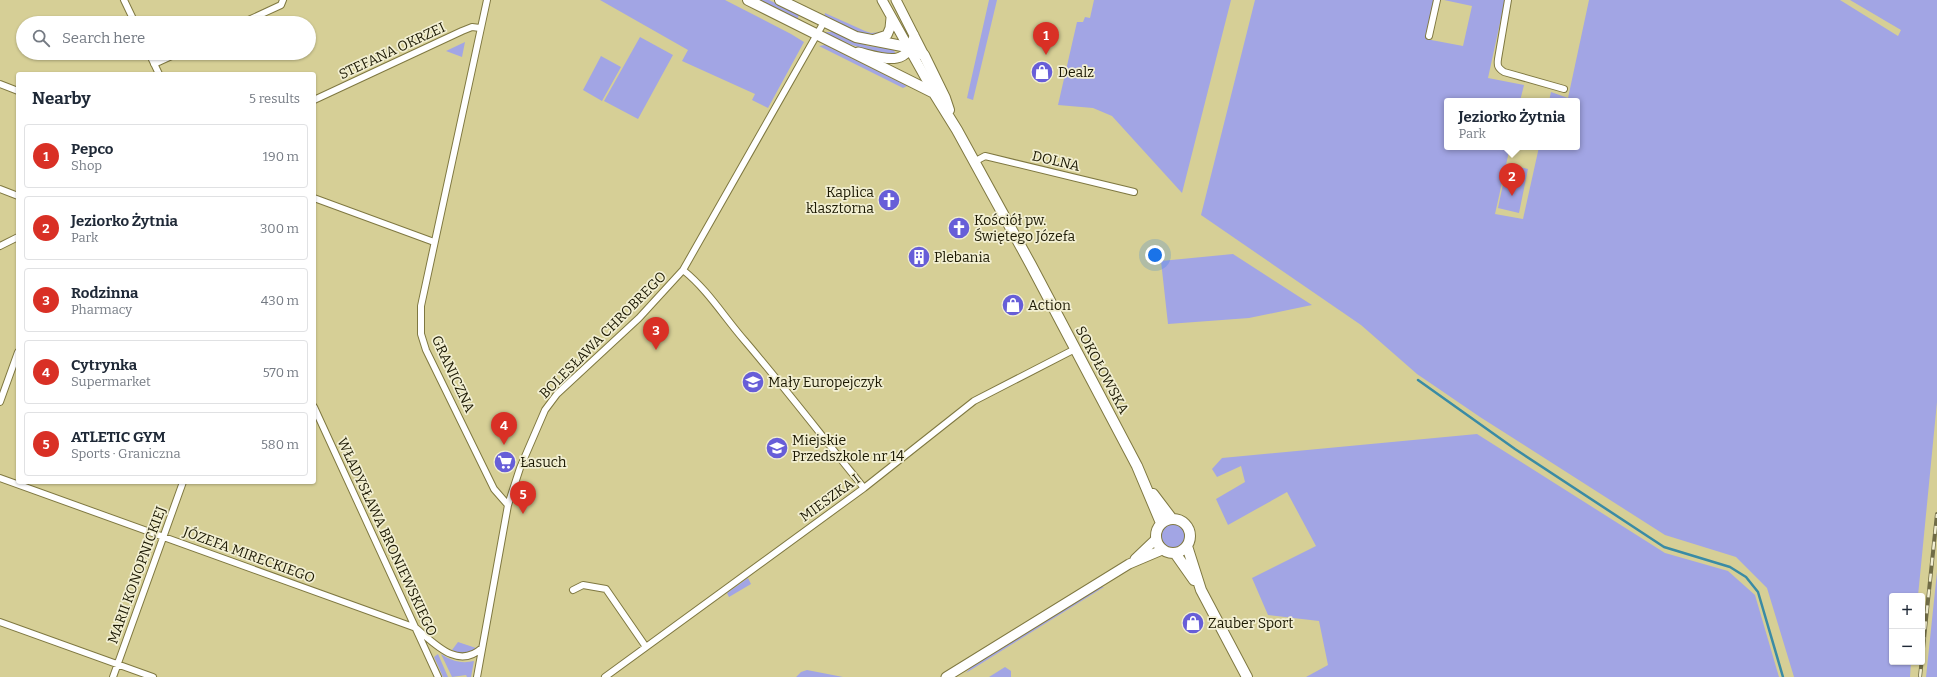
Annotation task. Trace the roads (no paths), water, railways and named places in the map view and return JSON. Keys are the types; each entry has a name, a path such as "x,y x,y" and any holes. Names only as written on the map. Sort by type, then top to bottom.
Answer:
{"main road":[{"path":"748,0 934,93"},
{"path":"780,0 856,37 870,41 902,46 924,55"},
{"name":"SOKOŁOWSKA","path":"924,55 945,98 953,123"},
{"name":"SOKOŁOWSKA","path":"934,93 953,123 1075,349 1145,482 1161,523"},
{"name":"SOKOŁOWSKA","path":"1145,482 1172,519"},
{"path":"1175,554 1187,546 1190,538 1188,528 1182,522 1172,519 1161,523 1156,532 1156,539 1162,550 1175,554 1201,590 1247,677"},
{"path":"1187,546 1201,590"}],"street":[{"path":"124,0 132,16"},
{"path":"257,16 281,5 283,0"},
{"name":"GRANICZNA","path":"487,0 421,306 421,334 426,350 494,490 508,505"},
{"name":"SOKOŁOWSKA","path":"882,0 934,93"},
{"name":"SOKOŁOWSKA","path":"896,0 924,55"},
{"path":"1429,36 1437,0"},
{"path":"1508,0 1497,65 1504,72 1564,89"},
{"path":"870,41 887,35 890,28 891,18"},
{"name":"BOLESŁAWA CHROBREGO","path":"508,505 531,439 549,405 557,394 639,318 683,270 824,22"},
{"name":"STEFANA OKRZEI","path":"316,99 462,31 472,27 480,28"},
{"path":"845,49 894,59 902,57 910,49 914,35"},
{"path":"152,60 158,72"},
{"path":"154,64 163,60"},
{"path":"0,84 16,90"},
{"name":"DOLNA","path":"974,162 985,156 1134,192"},
{"path":"0,190 16,195"},
{"path":"316,199 434,242"},
{"path":"0,246 16,238"},
{"path":"683,270 705,289 725,318 753,350 864,488"},
{"name":"MIESZKA I","path":"605,677 864,488 974,401 1075,349"},
{"path":"0,402 16,358"},
{"name":"WŁADYSŁAWA BRONIEWSKIEGO","path":"316,411 438,677"},
{"name":"JÓZEFA MIRECKIEGO","path":"0,478 16,484"},
{"name":"JÓZEFA MIRECKIEGO","path":"17,484 416,628 455,656 466,658 475,655 482,648"},
{"name":"MARII KONOPNICKIEJ","path":"113,677 182,484"},
{"path":"477,677 508,505"},
{"path":"1130,564 1156,539"},
{"path":"946,677 1130,564 1162,550"},
{"path":"573,590 583,585 606,589 646,647"},
{"path":"0,622 153,677"}],"waterway":[{"path":"1418,380 1515,449 1664,547 1730,567 1746,577 1758,592 1783,677"}],"railway":[{"path":"1920,677 1937,514"}],"place":[{"name":"Pepco","path":"1046,55"},
{"name":"Dealz","path":"1042,72"},
{"name":"Jeziorko Żytnia","path":"1512,196"},
{"name":"Kaplica klasztorna","path":"889,200"},
{"name":"Kościół pw. Świętego Józefa","path":"959,228"},
{"name":"Plebania","path":"919,257"},
{"name":"Action","path":"1013,305"},
{"name":"Rodzinna","path":"656,350"},
{"name":"Mały Europejczyk","path":"753,382"},
{"name":"Cytrynka","path":"504,445"},
{"name":"Miejskie Przedszkole nr 14","path":"777,448"},
{"name":"Łasuch","path":"505,462"},
{"name":"ATLETIC GYM","path":"523,514"},
{"name":"Zauber Sport","path":"1193,623"}]}
